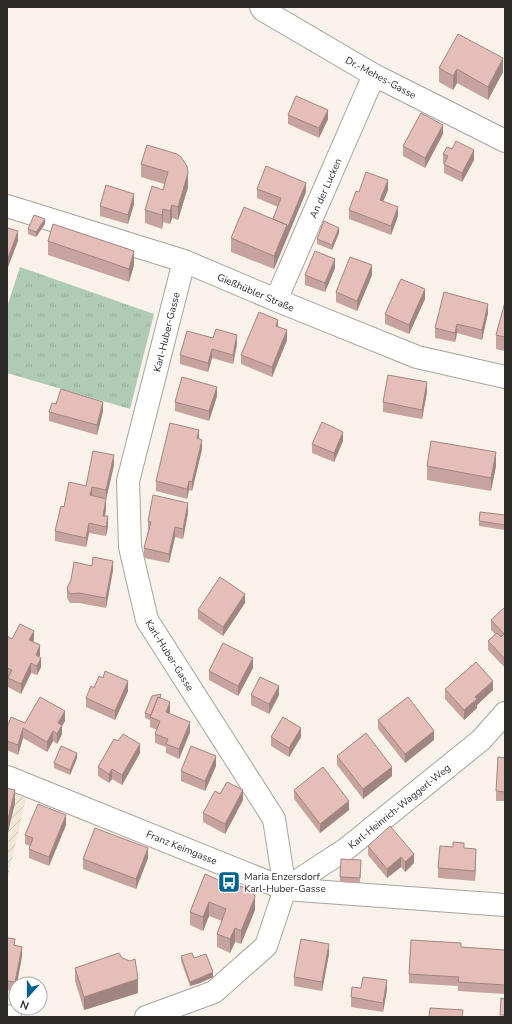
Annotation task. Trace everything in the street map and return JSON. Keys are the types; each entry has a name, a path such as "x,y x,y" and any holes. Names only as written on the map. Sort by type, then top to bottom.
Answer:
{"street":[{"name":"Dr.-Mehes-Gasse","path":"261,7 263,10 374,75 505,141"},
{"name":"An der Lucken","path":"276,300 374,75"},
{"name":"Gießhübler Straße","path":"7,206 184,261 417,357 505,377"},
{"name":"Karl-Huber-Gasse","path":"184,261 128,481 130,547 147,620 274,819 285,889"},
{"name":"Karl-Heinrich-Waggerl-Weg","path":"285,889 352,844 481,740 505,713"},
{"name":"Franz Keimgasse","path":"7,777 285,889 505,905"},
{"path":"146,1017 214,992 266,946 285,889"}],"shaded area":[{"path":"7,790 26,798 7,881"}],"green space":[{"path":"20,267 154,314 130,409 7,373 7,307"}],"building":[{"path":"458,34 503,58 488,87 457,69 453,76 439,68"},
{"path":"296,96 328,110 319,128 288,115"},
{"path":"421,113 443,125 425,158 403,146"},
{"path":"456,141 474,150 462,173 444,164 448,156 443,154 447,147 452,149"},
{"path":"147,145 177,154 187,166 188,173 178,207 172,205 170,211 163,209 162,215 145,210 152,186 163,190 168,172 141,164"},
{"path":"266,166 306,183 287,229 287,225 273,219 281,198 257,189"},
{"path":"366,172 388,180 380,200 398,207 391,226 349,210 356,191 359,192"},
{"path":"106,185 134,194 128,215 100,206"},
{"path":"244,207 287,225 274,256 231,238"},
{"path":"34,215 45,219 36,232 28,229"},
{"path":"324,221 339,228 332,245 317,239"},
{"path":"53,224 134,251 129,269 48,241"},
{"path":"7,229 18,231 7,261"},
{"path":"315,251 335,259 325,283 305,275"},
{"path":"350,257 372,265 357,301 336,292"},
{"path":"401,279 425,289 409,325 385,314"},
{"path":"444,292 488,304 482,330 457,324 455,333 435,328"},
{"path":"505,302 505,337 496,335"},
{"path":"259,312 278,320 276,326 287,330 272,367 241,355"},
{"path":"216,329 237,335 233,355 212,349 208,363 180,355 187,331 213,338"},
{"path":"388,375 427,382 422,410 383,402"},
{"path":"182,377 217,387 209,411 175,402"},
{"path":"61,389 103,402 97,425 49,412 52,403 56,404"},
{"path":"322,422 343,432 334,453 312,444"},
{"path":"170,423 199,430 197,438 202,440 192,482 189,481 187,489 156,481"},
{"path":"431,441 496,452 491,478 427,466"},
{"path":"93,451 114,455 106,490 92,487 90,495 106,499 103,516 108,516 106,527 89,523 86,538 55,531 61,506 64,507 69,482 86,486"},
{"path":"153,495 188,503 183,529 175,527 169,554 144,548 151,522 148,521"},
{"path":"480,512 505,515 505,525 479,521"},
{"path":"93,557 113,561 106,598 79,593 70,594 67,588 71,580 74,562 92,566"},
{"path":"220,577 245,594 223,627 198,610"},
{"path":"505,607 505,659 488,641 497,633 501,637 504,634 491,620"},
{"path":"20,624 34,631 29,640 40,645 36,655 41,658 37,666 31,663 21,684 8,678 12,670 7,668 7,636 12,639"},
{"path":"223,643 253,658 238,686 209,671"},
{"path":"476,662 493,681 475,697 477,699 464,710 445,689"},
{"path":"105,671 128,681 115,711 86,698 91,686 94,688 99,676 103,678"},
{"path":"260,677 279,686 269,704 251,695"},
{"path":"161,694 160,698 158,697 151,715 145,713 152,696"},
{"path":"40,697 65,711 58,723 62,725 57,734 53,731 47,742 23,728 18,745 7,741 7,728 11,717 25,723"},
{"path":"158,697 170,702 166,712 190,722 179,749 166,744 168,739 155,734 160,721 150,717"},
{"path":"408,697 434,731 405,754 378,720"},
{"path":"283,717 301,728 289,748 271,737"},
{"path":"366,733 392,767 363,789 337,756"},
{"path":"123,734 140,744 122,775 112,769 109,774 98,767 114,739 118,741"},
{"path":"61,746 77,753 70,770 54,763"},
{"path":"191,746 216,756 205,781 181,771"},
{"path":"498,757 505,758 505,792 496,791"},
{"path":"323,767 349,801 320,824 294,790"},
{"path":"227,782 243,790 225,824 203,813 215,791 220,794"},
{"path":"7,788 15,790 7,823"},
{"path":"38,804 66,815 49,857 29,849 33,838 25,835"},
{"path":"390,826 414,854 405,862 401,857 387,869 368,846"},
{"path":"95,828 148,848 136,879 83,859"},
{"path":"453,842 464,843 464,848 476,849 475,871 438,868 440,846 453,847"},
{"path":"341,859 361,860 360,878 340,877"},
{"path":"205,874 223,882 224,880 253,891 255,897 241,931 235,928 230,939 217,934 226,909 209,902 203,917 190,912"},
{"path":"7,938 15,939 14,945 22,947 16,976 8,976 7,981"},
{"path":"301,939 329,944 322,982 294,977"},
{"path":"411,940 461,943 461,947 505,950 505,985 458,982 459,977 409,974"},
{"path":"119,953 122,958 130,961 135,959 138,979 84,997 75,968"},
{"path":"192,953 194,958 206,954 213,972 190,982 181,956"},
{"path":"363,977 387,980 383,1003 351,997 352,987 361,988"},
{"path":"501,998 505,999 505,1017 504,1015 500,1015"},
{"path":"430,1008 463,1010 462,1017 429,1017"}],"place":[{"name":"Maria Enzersdorf Karl-Huber-Gasse","path":"229,882"}]}
